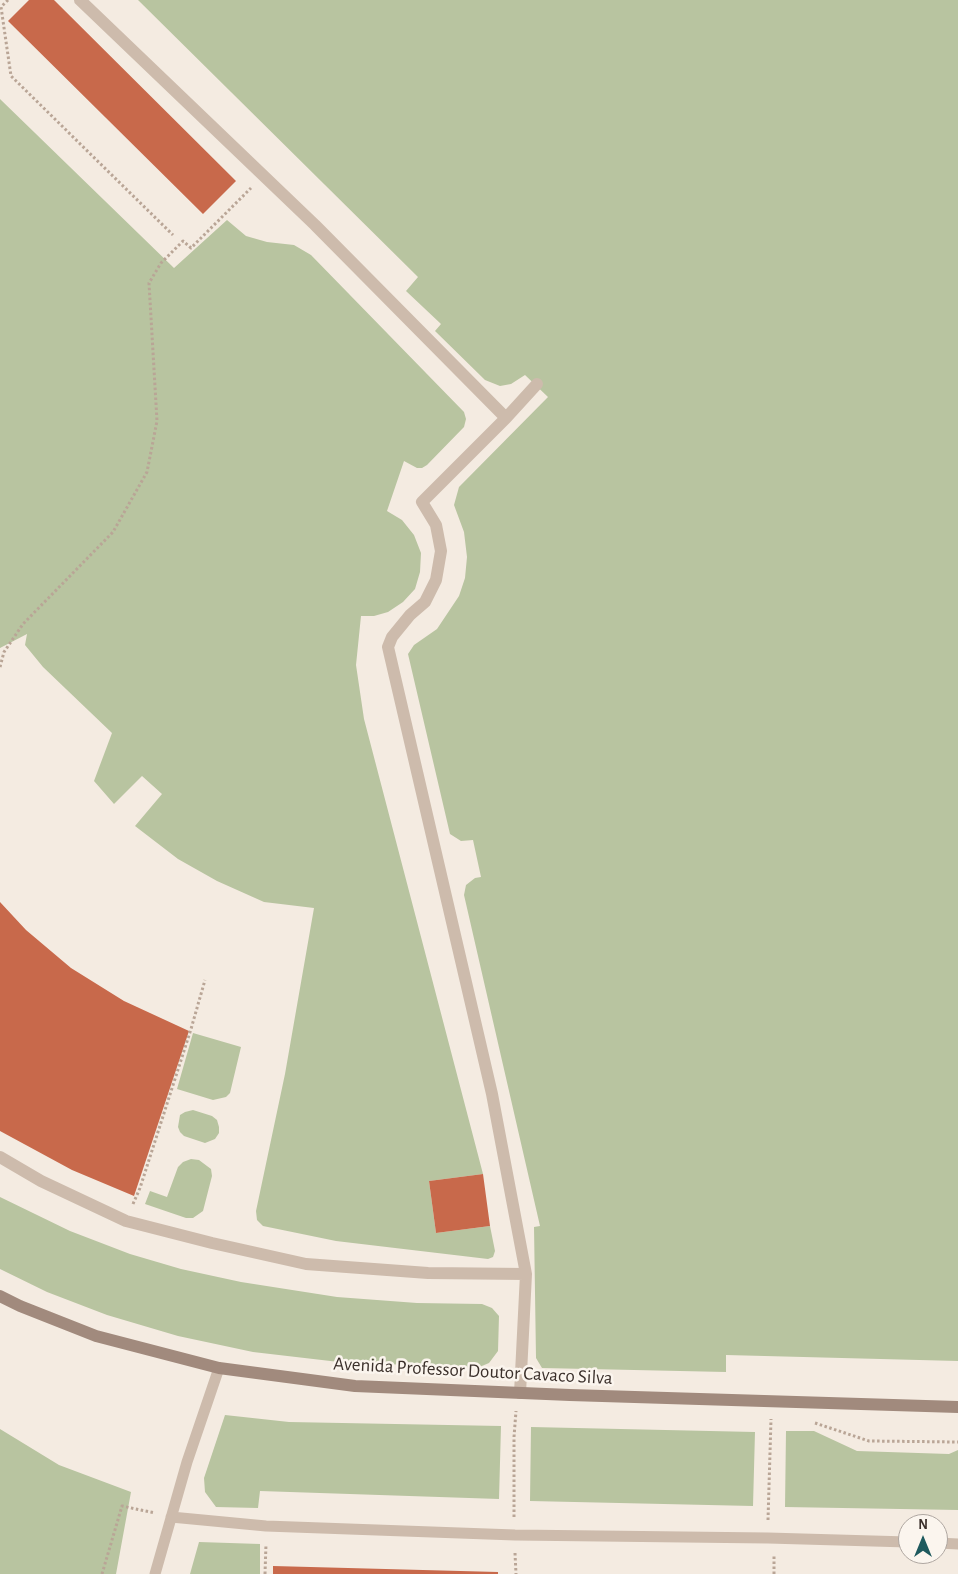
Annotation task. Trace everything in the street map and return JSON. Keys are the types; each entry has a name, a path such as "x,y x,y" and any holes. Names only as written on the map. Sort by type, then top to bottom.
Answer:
{"main road":[{"name":"Avenida Professor Doutor Cavaco Silva","path":"0,1296 20,1306 96,1336 219,1368 355,1386 958,1407"}],"street":[{"path":"80,0 315,224 506,418"},
{"path":"520,1393 526,1274 492,1094 388,647 392,637 410,615 425,602 436,580 441,551 436,525 422,502 506,418 537,384"},
{"path":"0,1158 40,1181 126,1221 306,1264 428,1273 526,1274"}],"lane":[{"path":"155,1574 171,1516 219,1368"},
{"path":"171,1516 266,1526 515,1535 898,1542"}],"path":[{"path":"8,0 1,7 11,76 173,235"},
{"path":"0,667 4,652 23,624 113,532 147,472 157,421 149,283 161,263 183,241 191,248 264,175"},
{"path":"140,1188 205,980"},
{"path":"515,1535 514,1437 517,1408"},
{"path":"761,1418 779,1419"},
{"path":"768,1538 771,1418"},
{"path":"813,1423 869,1441 958,1442"},
{"path":"102,1574 122,1506 171,1516"},
{"path":"265,1574 266,1545"}],"green space":[{"path":"138,0 958,0 958,1361 726,1355 726,1372 542,1368 536,1358 534,1227 540,1226 464,895 466,885 475,878 481,877 473,840 461,841 450,834 408,654 414,645 437,629 459,596 465,578 467,557 464,532 454,505 459,487 548,397 525,375 511,384 500,386 485,380 435,331 441,324 406,291 418,277"},
{"path":"0,99 174,268 227,220 246,236 267,242 294,245 311,255 464,412 466,419 464,427 427,465 417,468 404,461 387,511 402,520 414,535 421,553 420,572 415,589 403,602 388,612 374,616 361,616 356,665 364,719 483,1174 429,1181 436,1233 490,1226 495,1251 493,1257 488,1259 336,1241 263,1226 257,1220 256,1211 285,1074 314,908 264,902 217,881 178,859 135,826 162,794 142,776 114,804 94,781 112,733 43,667 25,645 27,634 0,648"},
{"path":"193,1033 241,1047 230,1093 226,1097 213,1100 177,1089"},
{"path":"193,1110 212,1116 217,1120 219,1133 215,1139 205,1143 184,1136 180,1132 178,1127 180,1115"},
{"path":"191,1159 199,1160 211,1169 212,1176 203,1211 193,1218 186,1218 145,1204 150,1191 167,1197 178,1167 183,1162"},
{"path":"0,1197 70,1231 130,1254 181,1269 241,1282 337,1297 417,1303 482,1304 492,1308 499,1316 498,1351 489,1363 477,1368 339,1362 253,1352 178,1336 107,1315 47,1292 0,1269"},
{"path":"225,1415 289,1422 501,1426 499,1499 260,1491 258,1508 216,1507 205,1492 204,1478"},
{"path":"531,1427 755,1432 753,1506 530,1501"},
{"path":"0,1429 59,1465 131,1492 116,1574 0,1574"},
{"path":"786,1431 814,1431 857,1451 949,1454 958,1450 958,1510 785,1507"},
{"path":"199,1542 260,1544 260,1574 190,1574"}],"building":[{"path":"29,0 54,0 236,181 203,214 8,21"},
{"path":"0,902 26,930 71,968 124,1001 189,1031 134,1196 72,1170 0,1131"},
{"path":"483,1174 490,1226 436,1233 429,1181"},
{"path":"273,1566 498,1572 498,1574 273,1574"}]}
